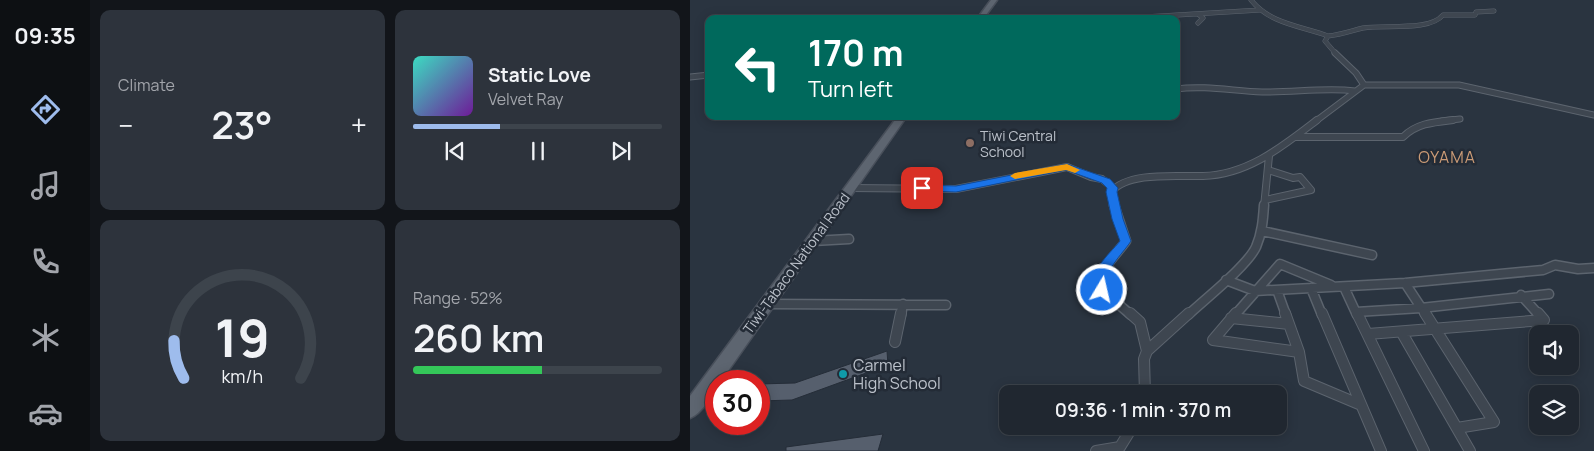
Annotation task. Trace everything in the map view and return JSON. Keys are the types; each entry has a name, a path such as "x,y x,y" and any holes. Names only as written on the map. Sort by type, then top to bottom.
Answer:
{"main road":[{"path":"983,15 994,0"},
{"name":"Tiwi-Tabaco National Road","path":"719,370 900,120"},
{"name":"Tiwi-Tabaco National Road","path":"690,410 705,389"}],"street":[{"path":"1251,0 1260,10 1281,20 1328,36 1345,34 1364,28 1421,25 1438,21 1443,15 1475,15 1476,12 1494,11"},
{"path":"1180,15 1260,10"},
{"path":"1198,14 1203,18 1198,23"},
{"path":"1328,36 1325,41 1330,49 1359,75 1364,85"},
{"path":"690,77 705,75"},
{"path":"1147,351 1140,322 1102,290 1100,285 1108,261 1126,241 1111,192 1113,188 1125,182 1140,179 1211,176 1270,156 1364,85 1459,85 1594,115"},
{"path":"1180,89 1199,88 1261,92 1325,89 1355,92"},
{"path":"1296,136 1403,137 1409,130 1418,126 1460,119"},
{"path":"1145,385 1144,359 1147,351 1226,280 1255,249 1262,231 1270,156"},
{"path":"850,188 956,189 1067,167 1106,181 1113,188"},
{"path":"1265,200 1311,190 1300,177 1293,178 1268,170"},
{"path":"1262,231 1372,255"},
{"path":"813,240 849,239"},
{"path":"1298,352 1213,340 1280,264 1339,287 1368,334 1396,397 1424,451"},
{"path":"1226,280 1255,291 1405,283 1543,270 1555,265 1578,269 1594,268"},
{"path":"1405,283 1494,422 1457,428"},
{"path":"1311,288 1381,451"},
{"path":"1277,290 1298,352 1304,381 1360,405"},
{"path":"1356,312 1421,308 1549,294"},
{"path":"1368,334 1544,320 1521,296"},
{"path":"766,304 946,304"},
{"path":"895,342 903,304"},
{"path":"1231,318 1289,324"},
{"path":"1402,332 1470,451"},
{"path":"690,392 705,388"},
{"path":"1096,451 1121,449 1128,435"}],"building":[{"name":"Carmel High School","path":"887,351 888,365 792,400 770,401 770,384 795,383"},
{"path":"883,434 878,451 786,451 786,447"}],"slow traffic":[{"path":"1015,176 1067,167 1075,170"}],"place":[{"name":"Tiwi Central School","path":"970,143"},
{"name":"Carmel High School","path":"843,374"}],"district":[{"name":"OYAMA","path":"1447,157"}],"route":[{"path":"922,188 956,189 1067,167 1106,181 1113,188 1111,192 1126,241 1108,261 1101,278 1100,285 1102,290"}]}
